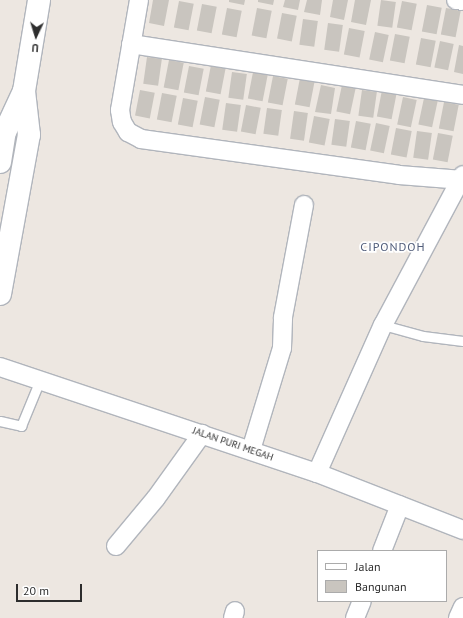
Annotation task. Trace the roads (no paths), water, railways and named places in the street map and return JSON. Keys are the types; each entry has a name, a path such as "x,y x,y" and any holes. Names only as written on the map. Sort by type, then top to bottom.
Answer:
{"street":[{"path":"0,294 29,135 24,91 39,0"},
{"path":"139,0 120,110 122,122 128,132 141,139 399,175 463,178 383,325 317,473"},
{"path":"456,0 463,1"},
{"path":"131,44 463,95"},
{"path":"0,162 3,131 24,91"},
{"path":"3,131 29,135"},
{"path":"251,450 282,348 283,317 304,205"},
{"name":"JALAN PURI MEGAH","path":"0,367 317,473 463,530"},
{"path":"116,546 156,498 202,434"},
{"path":"382,550 400,505"},
{"path":"355,618 362,602"},
{"path":"458,618 463,607"}],"lane":[{"path":"383,325 423,336 463,341"},
{"path":"4,422 21,426 34,378"}],"district":[{"name":"CIPONDOH","path":"393,247"}]}
